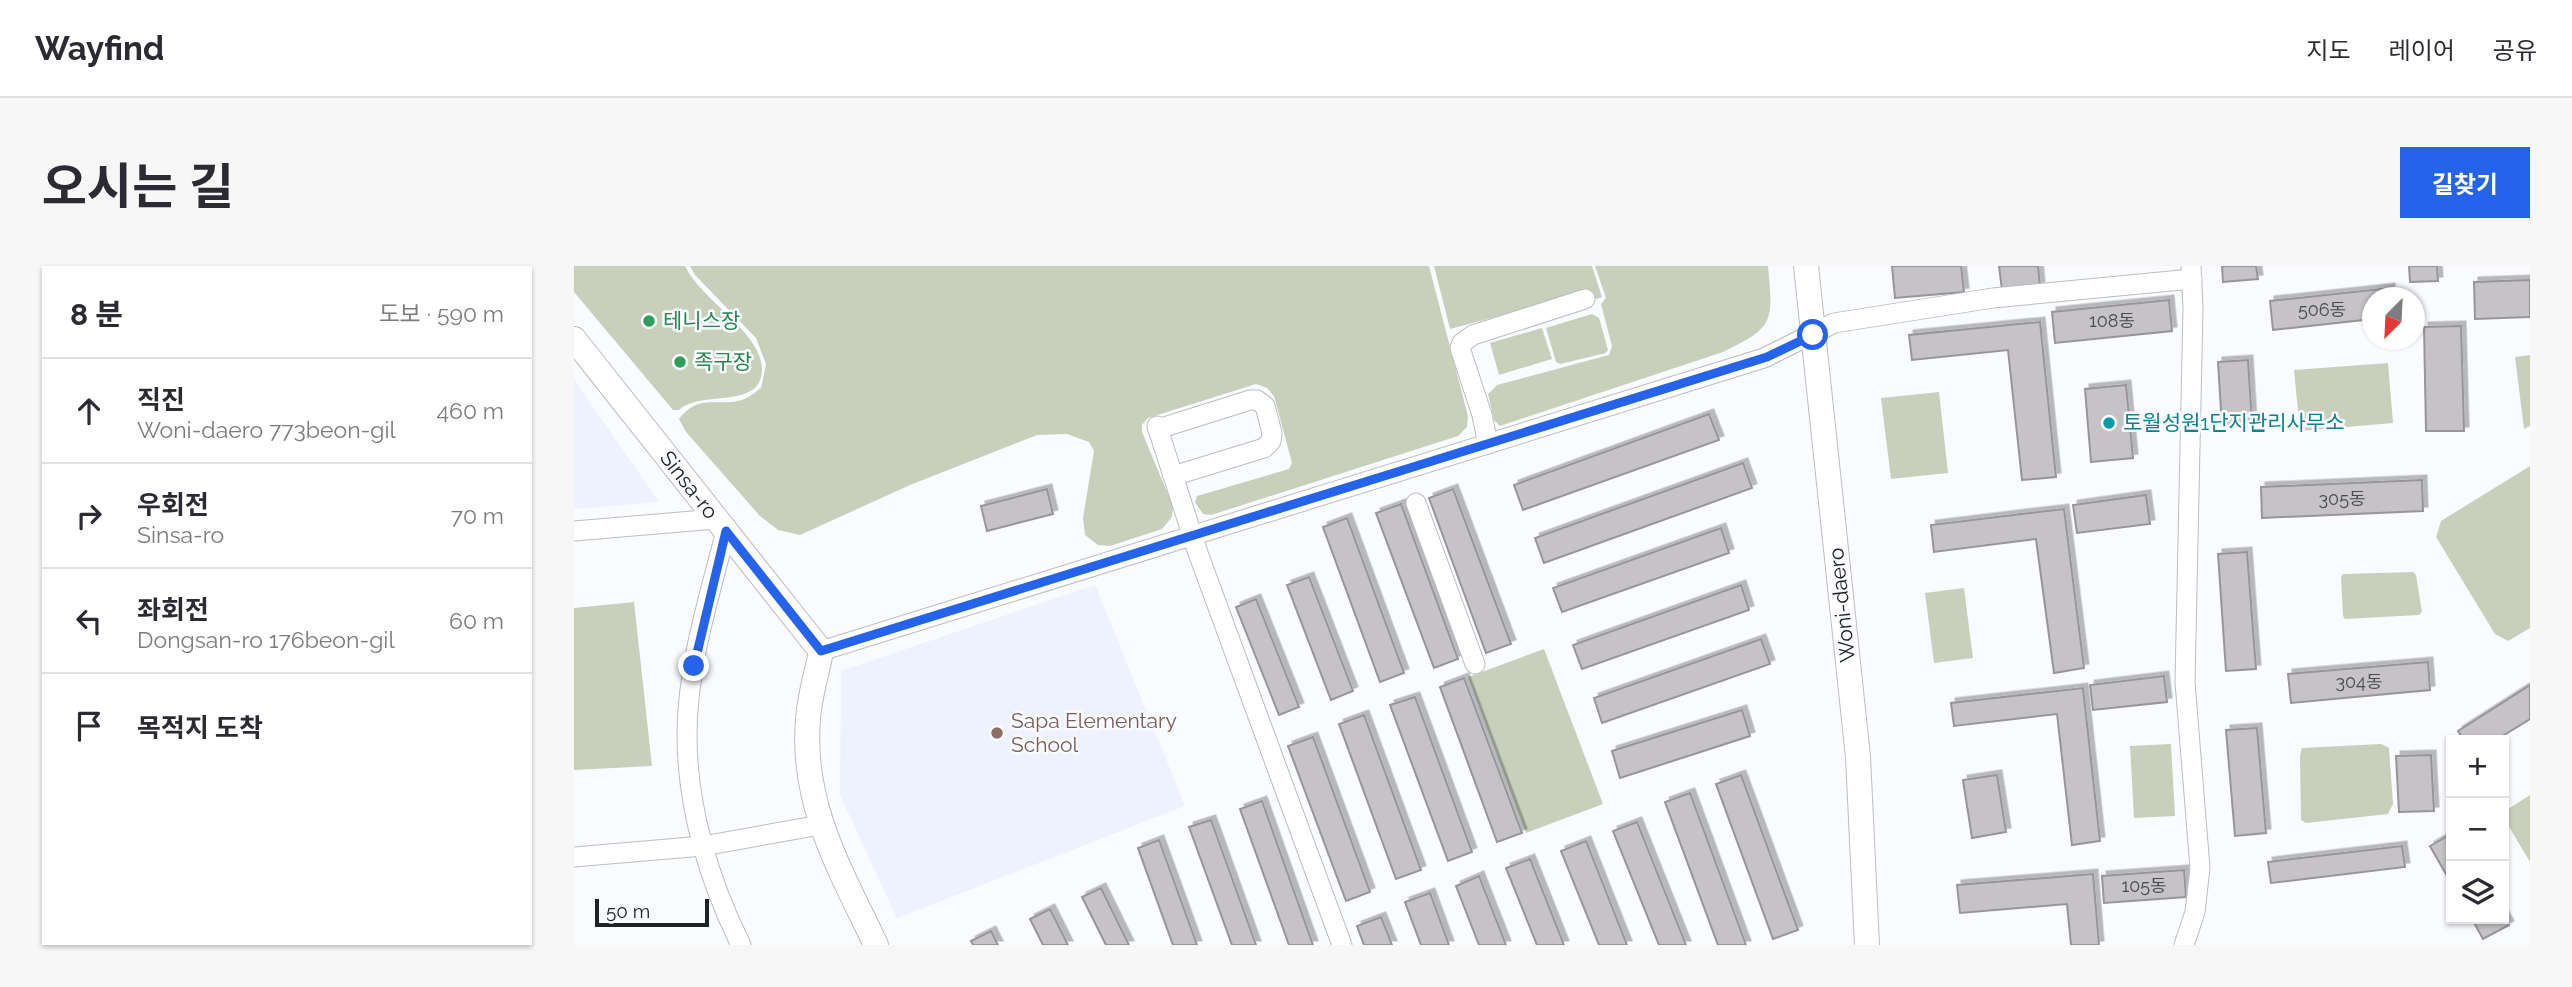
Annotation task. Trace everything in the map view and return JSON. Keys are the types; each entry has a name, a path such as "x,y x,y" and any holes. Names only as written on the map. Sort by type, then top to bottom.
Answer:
{"main road":[{"name":"Woni-daero","path":"1806,266 1858,757 1867,945"},
{"name":"Sinsa-ro","path":"574,340 821,651"},
{"path":"821,651 808,719 807,743 813,792 820,825 876,945"}],"street":[{"path":"821,651 1767,357 1834,323 1993,298 2192,273 2185,682 2200,868 2195,912 2184,945"},
{"path":"1488,444 1482,415 1460,348 1462,343 1473,335 1584,299"},
{"path":"1173,475 1264,448 1271,441 1272,433 1265,406 1257,400 1250,400 1158,427 1192,536 1342,945"},
{"path":"1416,503 1475,664"},
{"path":"574,531 721,525 694,666 687,734 691,786 702,846 741,945"},
{"path":"574,857 702,846 820,825"}],"shaded area":[{"path":"574,380 659,502 574,509"},
{"name":"Sapa Elementary School","path":"1095,585 1185,806 897,918 840,795 841,671"}],"green space":[{"path":"574,266 685,266 693,279 752,342 762,368 760,381 753,390 742,395 701,401 673,410 574,292"},
{"path":"690,266 1429,266 1468,416 1467,427 1458,436 1211,515 1203,514 1195,502 1197,496 1289,469 1292,463 1274,396 1267,388 1256,384 1148,418 1142,425 1142,432 1173,506 1172,517 1162,529 1110,546 1098,545 1085,535 1083,518 1094,451 1089,442 1067,434 1037,435 910,485 800,535 778,530 760,516 686,432 679,419 686,411 701,403 733,402 749,396 761,388 766,364 756,338 695,275"},
{"path":"1434,266 1592,266 1602,297 1541,318 1537,306 1450,329"},
{"path":"1595,266 1768,266 1770,311 1767,321 1753,336 1723,352 1500,426 1494,420 1488,394 1497,385 1609,355 1612,346 1601,304 1606,298"},
{"path":"1592,314 1599,318 1608,350 1606,353 1560,364 1556,362 1546,328"},
{"path":"1542,328 1552,359 1499,375 1490,343"},
{"path":"2530,355 2530,426 2524,429 2515,357"},
{"path":"2388,363 2393,423 2300,431 2294,370"},
{"path":"1939,392 1948,473 1891,479 1881,398"},
{"path":"2530,466 2530,628 2508,641 2495,634 2436,537 2441,521"},
{"path":"2413,572 2416,575 2422,612 2419,615 2345,619 2343,616 2343,574"},
{"path":"1964,588 1973,658 1934,663 1925,593"},
{"path":"634,602 652,766 574,770 574,608"},
{"path":"1544,649 1603,804 1526,833 1468,677"},
{"path":"2171,744 2175,816 2134,818 2130,746"},
{"path":"2381,744 2389,748 2393,804 2388,814 2306,823 2301,820 2302,748"},
{"path":"2530,795 2530,862 2509,827 2509,808"}],"building":[{"path":"1892,266 1961,266 1964,292 1895,298"},
{"path":"1999,266 2038,266 2040,286 2002,290"},
{"path":"2222,266 2256,266 2258,279 2223,282"},
{"path":"2409,266 2437,266 2438,281 2410,282"},
{"path":"2530,280 2530,317 2475,319 2474,282"},
{"path":"2362,291 2362,320 2273,330 2270,301"},
{"path":"2169,300 2172,331 2055,343 2052,312"},
{"path":"2040,322 2056,477 2022,480 2008,350 1912,360 1909,335"},
{"path":"2461,326 2464,431 2426,431 2425,327"},
{"path":"2248,360 2252,424 2222,426 2218,362"},
{"name":"토월성원1단지관리사무소","path":"2126,385 2133,458 2091,462 2085,389"},
{"path":"1709,414 1719,440 1523,510 1514,485"},
{"path":"1743,463 1752,488 1544,563 1535,538"},
{"path":"2422,480 2423,511 2262,518 2261,487"},
{"path":"1047,489 1053,514 987,531 981,506"},
{"path":"1453,489 1511,644 1486,653 1429,498"},
{"path":"2146,495 2150,524 2077,533 2073,505"},
{"path":"1401,504 1458,659 1434,668 1376,513"},
{"path":"2064,509 2084,668 2054,673 2036,539 1934,552 1931,525"},
{"path":"1347,518 1404,673 1380,682 1323,527"},
{"path":"1721,528 1729,553 1562,612 1553,588"},
{"path":"2247,552 2256,669 2226,671 2218,554"},
{"path":"1309,577 1353,691 1331,700 1287,585"},
{"path":"1741,585 1749,610 1582,669 1573,645"},
{"path":"1256,599 1299,707 1279,715 1236,607"},
{"path":"1761,639 1770,664 1602,723 1594,698"},
{"path":"2428,662 2430,690 2291,703 2288,674"},
{"path":"2164,676 2167,702 2093,710 2090,685"},
{"path":"1464,678 1522,833 1497,842 1440,687"},
{"path":"2530,685 2530,719 2504,735 2461,735 2458,731"},
{"path":"2083,688 2100,841 2072,845 2057,714 1954,726 1951,703"},
{"path":"1415,697 1472,852 1448,861 1390,705"},
{"path":"1742,710 1750,736 1620,778 1612,751"},
{"path":"1364,715 1421,870 1396,879 1339,724"},
{"path":"2257,728 2266,833 2235,836 2226,730"},
{"path":"1313,737 1370,892 1346,901 1288,746"},
{"path":"2431,755 2434,811 2399,812 2396,756"},
{"path":"1741,775 1798,930 1773,939 1716,784"},
{"path":"1997,775 2006,832 1972,838 1963,780"},
{"path":"1690,793 1746,945 1718,945 1665,802"},
{"path":"1262,801 1313,945 1289,945 1240,809"},
{"path":"1211,820 1256,945 1232,945 1189,827"},
{"path":"1637,822 1686,945 1659,945 1613,831"},
{"path":"2446,837 2446,874 2430,846"},
{"path":"1159,840 1197,945 1173,945 1138,848"},
{"path":"1586,841 1627,945 1599,945 1561,851"},
{"path":"2402,846 2405,867 2271,883 2268,862"},
{"path":"1530,859 1564,945 1537,945 1506,868"},
{"path":"2184,870 2186,897 2104,903 2102,876"},
{"path":"2093,874 2099,945 2071,945 2067,904 1960,913 1957,885"},
{"path":"1479,876 1506,945 1479,945 1456,886"},
{"path":"1101,888 1129,945 1106,945 1082,897"},
{"path":"1430,893 1449,945 1421,945 1405,902"},
{"path":"1050,909 1068,945 1043,945 1030,919"},
{"path":"1381,917 1392,945 1364,945 1357,926"},
{"path":"2475,924 2508,924 2509,925 2483,939"},
{"path":"991,931 998,945 973,945 971,941"}],"place":[{"name":"테니스장","path":"649,321"},
{"name":"족구장","path":"680,362"},
{"name":"토월성원1단지관리사무소","path":"2109,423"},
{"name":"Sapa Elementary School","path":"997,733"}],"route":[{"path":"694,666 726,531 821,651 1767,357 1813,335"}]}
